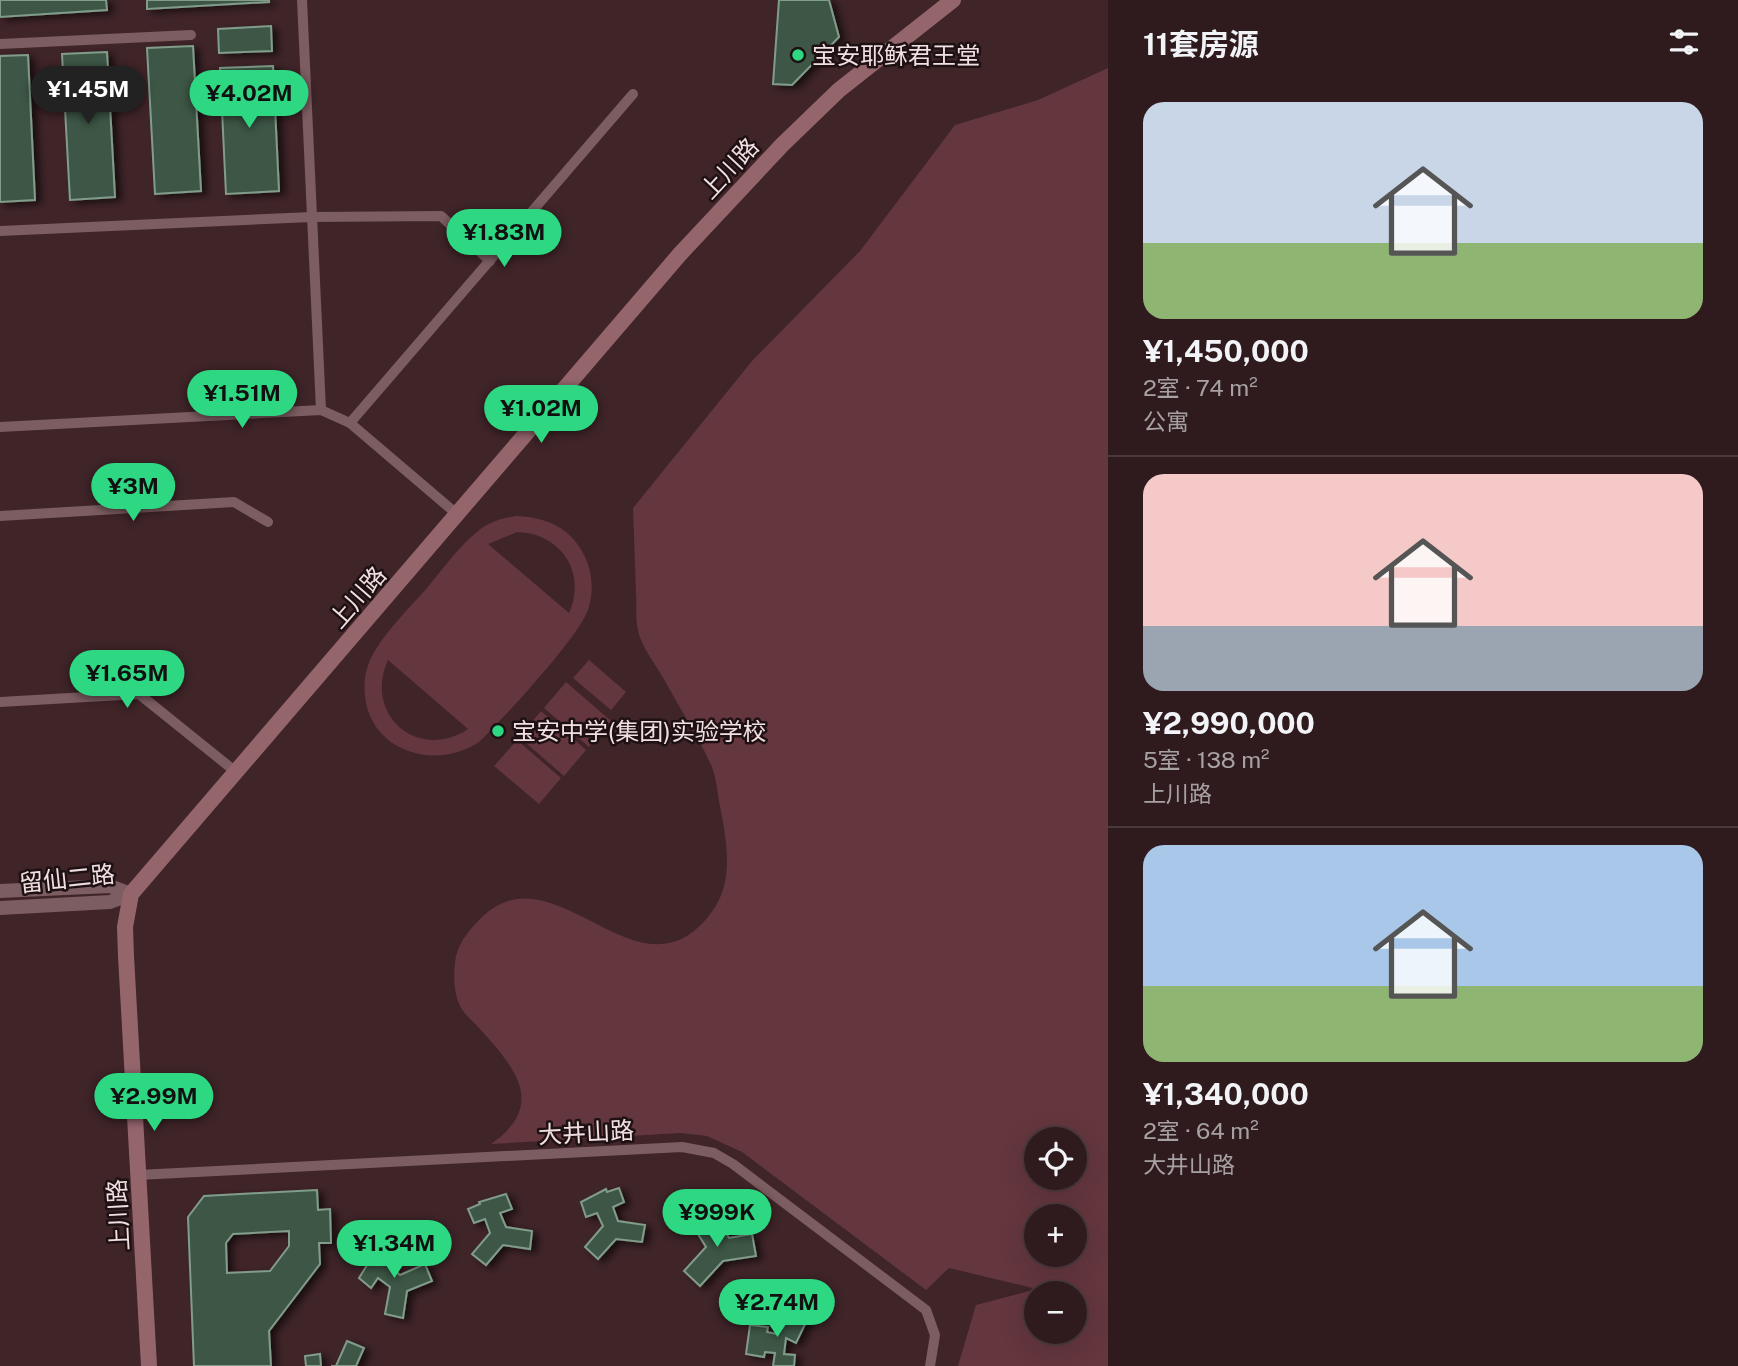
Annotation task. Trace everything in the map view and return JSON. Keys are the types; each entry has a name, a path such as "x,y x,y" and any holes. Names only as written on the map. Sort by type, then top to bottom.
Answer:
{"main road":[{"name":"上川路","path":"149,1366 126,956 125,927 131,894 680,254 782,145 839,90 953,0"}],"street":[{"path":"302,0 321,410"},
{"path":"0,44 191,35"},
{"path":"350,423 633,94"},
{"path":"0,232 312,217 441,216 490,261"},
{"path":"0,427 321,410 350,423 458,515"},
{"path":"0,516 234,502 268,522"},
{"path":"0,702 139,694 236,772"},
{"name":"留仙二路","path":"0,891 110,886 131,894"},
{"name":"留仙二路","path":"0,908 110,902 131,894"},
{"name":"大井山路","path":"138,1175 682,1147 704,1150 733,1164 926,1310 935,1335 930,1366"}],"shaded area":[{"path":"1108,68 1108,1366 958,1366 976,1305 1024,1292 1024,1344 1087,1344 1087,1281 1024,1281 1024,1286 949,1268 926,1290 742,1152 707,1136 681,1133 491,1144 508,1129 518,1114 520,1086 504,1057 461,1008 455,989 456,956 463,940 482,917 510,900 539,900 568,910 626,938 655,944 684,938 711,913 719,900 724,887 727,859 713,769 640,636 636,617 633,508 752,361 860,251 955,125 1038,100"},
{"path":"516,516 544,520 568,533 574,540 590,570 592,586 588,610 555,658 479,742 459,751 439,755 419,754 400,748 385,737 373,721 366,702 365,679 372,656 394,625 463,544 495,521","holes":["517,532 546,539 566,558 575,584 569,613 488,544","388,660 468,729 449,738 431,740 414,736 400,728 389,715 383,699 382,680"]},
{"path":"589,660 626,692 611,710 573,678"},
{"path":"566,682 611,721 589,747 544,708"},
{"path":"541,711 586,750 564,776 519,737"},
{"path":"517,740 561,778 539,804 494,766"}],"building":[{"path":"0,0 106,0 107,10 0,17"},
{"path":"147,0 269,0 269,2 147,9"},
{"path":"779,0 829,0 839,37 792,85 773,84"},
{"path":"271,26 272,51 219,53 218,29"},
{"path":"193,46 201,191 155,194 147,48"},
{"path":"107,52 115,197 70,200 62,54"},
{"path":"28,55 35,200 0,202 0,56"},
{"path":"273,66 279,191 226,194 220,68"},
{"path":"619,1188 624,1202 613,1207 618,1221 645,1225 642,1242 616,1239 598,1259 585,1247 603,1226 597,1213 586,1217 581,1202 606,1189 607,1192"},
{"path":"317,1190 318,1210 330,1209 331,1243 319,1243 320,1264 269,1331 271,1366 194,1366 188,1217 204,1196","holes":["289,1231 289,1246 270,1271 227,1273 226,1243 233,1234"]},
{"path":"506,1194 512,1209 500,1213 506,1227 532,1231 530,1249 503,1245 486,1265 472,1254 490,1233 485,1219 474,1223 468,1209 480,1204 479,1202"},
{"path":"714,1213 729,1238 752,1234 756,1256 723,1261 700,1286 684,1271 706,1247 693,1226"},
{"path":"384,1246 396,1256 389,1265 400,1275 425,1264 432,1281 407,1291 403,1318 385,1314 390,1287 378,1278 371,1288 359,1278 374,1254 377,1256"},
{"path":"790,1309 808,1318 796,1343 786,1338 784,1354 795,1355 794,1366 773,1366 775,1353 765,1352 764,1357 746,1354 750,1325 768,1327 767,1332 777,1334"},
{"path":"347,1341 364,1348 356,1366 336,1366"},
{"path":"320,1354 321,1366 306,1366 305,1356"}],"place":[{"name":"宝安耶稣君王堂","path":"798,55"},
{"name":"宝安中学(集团)实验学校","path":"498,731"}]}
